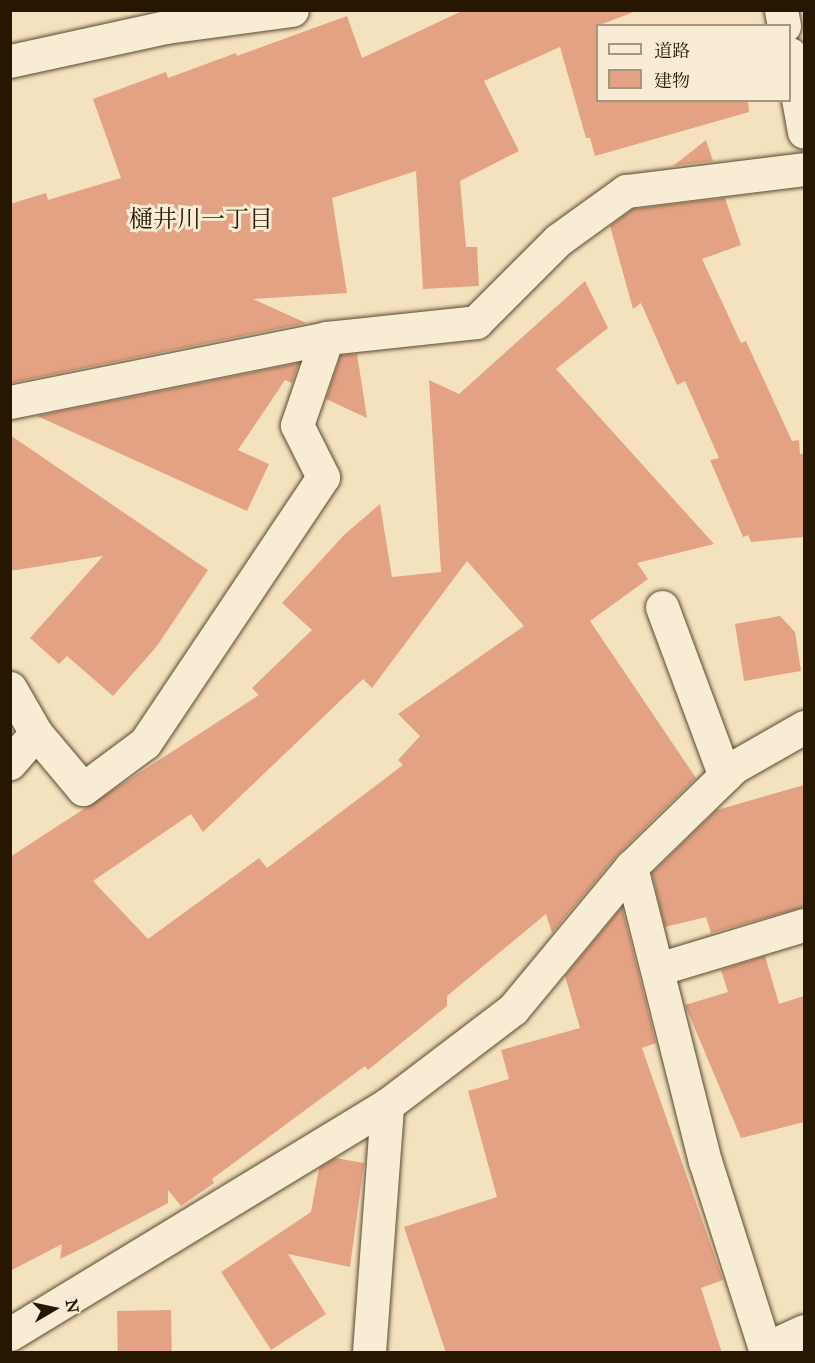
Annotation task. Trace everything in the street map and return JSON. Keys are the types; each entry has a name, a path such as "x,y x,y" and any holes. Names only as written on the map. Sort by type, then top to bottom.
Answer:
{"street":[{"path":"10,61 164,19 292,10"},
{"path":"791,64 804,132"},
{"path":"10,402 327,338 476,322 558,240 626,191 804,169"},
{"path":"10,688 36,733 83,789 145,743 323,477 297,425 327,338"},
{"path":"662,607 725,776"},
{"path":"10,1334 387,1105 513,1009 631,867 725,776 804,727"},
{"path":"10,763 36,733"},
{"path":"631,867 705,1161 766,1351 804,1331"},
{"path":"658,969 804,925"},
{"path":"369,1353 387,1105"}],"building":[{"path":"464,10 639,10 602,24 596,24 596,102 748,102 749,112 595,156 590,138 586,138 560,47 484,81 519,151 460,181 466,247 477,247 479,286 423,289 416,171 332,198 347,293 253,299 306,323 10,383 10,204 46,193 48,200 121,178 93,99 166,72 168,78 236,53 237,56 347,16 362,58"},
{"path":"706,140 713,161 673,166"},
{"path":"725,198 741,245 702,259 741,343 746,341 792,441 799,440 800,454 804,454 804,537 751,542 748,535 743,537 710,460 719,458 685,381 677,385 641,303 633,309 610,226 633,209"},
{"path":"585,281 608,328 556,369 714,544 637,563 648,579 590,621 696,778 618,854 552,933 546,914 447,996 447,1006 368,1070 365,1066 212,1179 214,1183 181,1206 168,1190 168,1203 91,1244 60,1259 62,1244 10,1271 10,857 259,695 252,688 312,630 282,603 344,535 380,504 392,577 441,572 429,380 459,394","holes":["467,561 524,626 398,714 420,736 398,760 403,765 267,868 259,858 148,939 93,881 191,814 203,832 363,679 372,688"]},
{"path":"357,354 367,418 326,399 341,355"},
{"path":"299,363 292,383 285,380 238,450 269,464 247,511 37,416"},
{"path":"10,435 208,570 157,646 113,696 67,656 59,664 30,638 103,556 10,571"},
{"path":"780,616 795,632 801,671 744,681 735,624"},
{"path":"804,785 804,907 711,933 706,917 665,927 652,873 717,810"},
{"path":"622,907 656,1043 642,1048 723,1280 701,1288 722,1353 446,1353 404,1227 497,1197 468,1091 509,1079 501,1050 580,1028 565,976"},
{"path":"765,956 779,1004 804,996 804,1122 741,1138 685,1005 728,992 721,970"},
{"path":"335,1158 364,1163 350,1267 288,1254 326,1314 271,1350 221,1272 311,1212 319,1168"},
{"path":"171,1310 172,1352 118,1352 117,1311"}],"district":[{"name":"樋井川一丁目","path":"201,220"}]}
